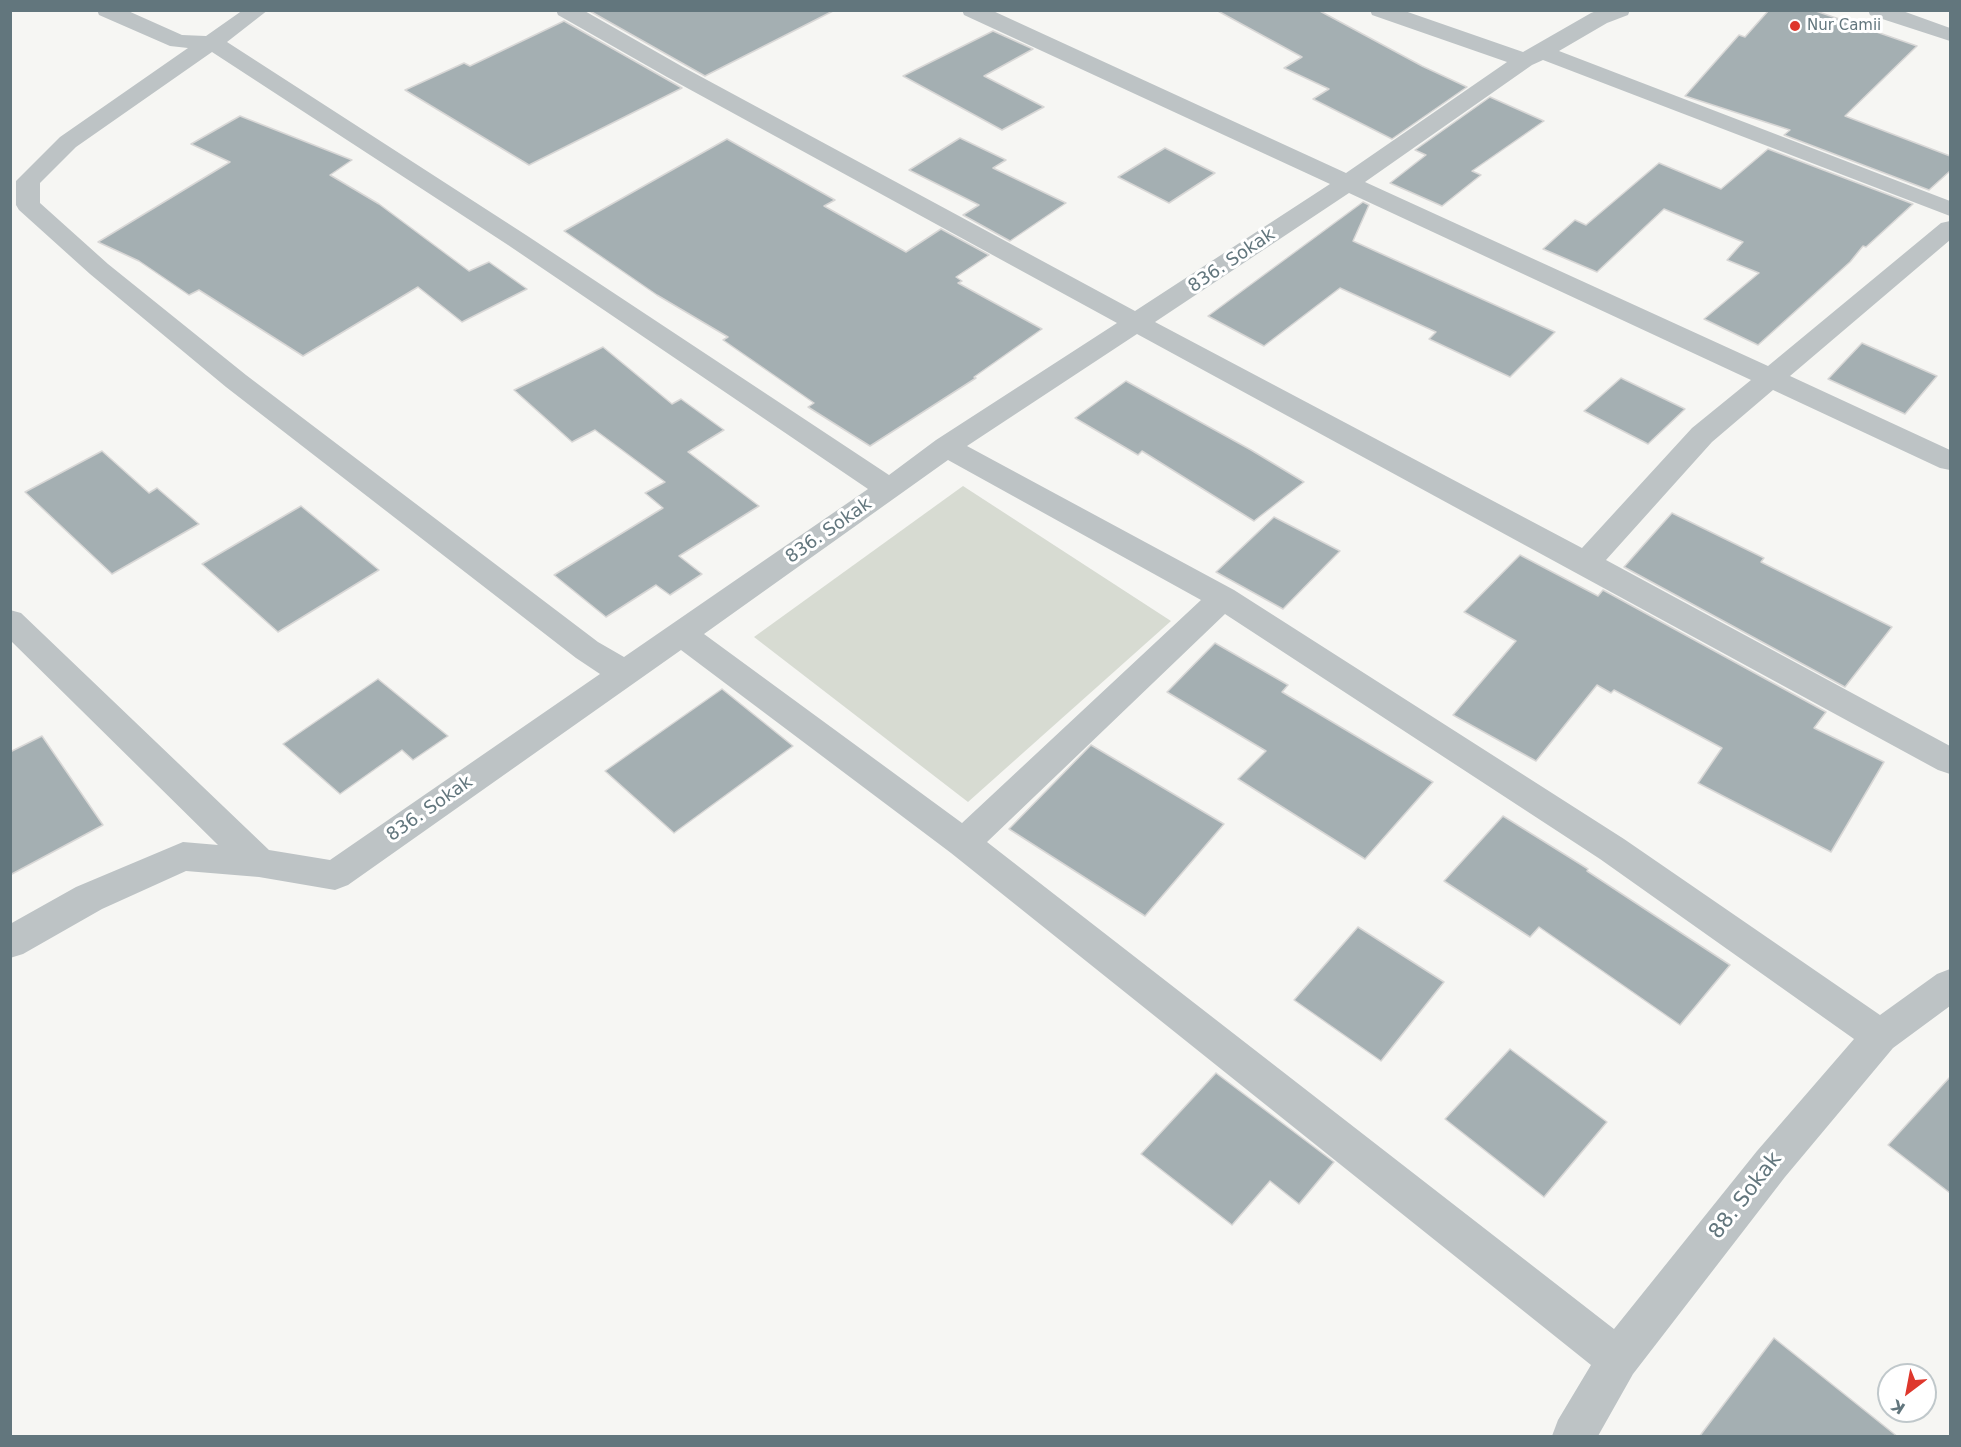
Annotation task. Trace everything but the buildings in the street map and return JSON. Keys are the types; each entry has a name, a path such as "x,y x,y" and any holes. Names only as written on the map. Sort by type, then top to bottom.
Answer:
{"street":[{"path":"107,10 178,41 214,43 507,234 889,489"},
{"path":"258,10 214,43 68,142 28,181 28,205 99,269 236,381 587,650 624,673"},
{"path":"566,10 675,72 1137,323 1586,562 1950,761"},
{"path":"972,10 1770,380 1950,461"},
{"path":"1380,10 1533,56 1950,209"},
{"name":"836. Sokak","path":"10,943 89,898 183,856 259,863 335,875 946,447 1348,183 1533,56 1599,18 1620,10"},
{"path":"1878,10 1950,35"},
{"path":"1586,562 1702,435 1950,228"},
{"path":"946,447 1223,598 1612,849 1880,1036"},
{"path":"963,843 1223,598"},
{"path":"10,621 259,863"},
{"path":"681,633 963,843 1618,1359"},
{"name":"88. Sokak","path":"1574,1437 1618,1359 1771,1164 1880,1036 1950,985"}],"shaded area":[{"path":"963,486 1171,621 968,802 754,637"}],"place":[{"name":"Nur Camii","path":"1795,26"}]}
